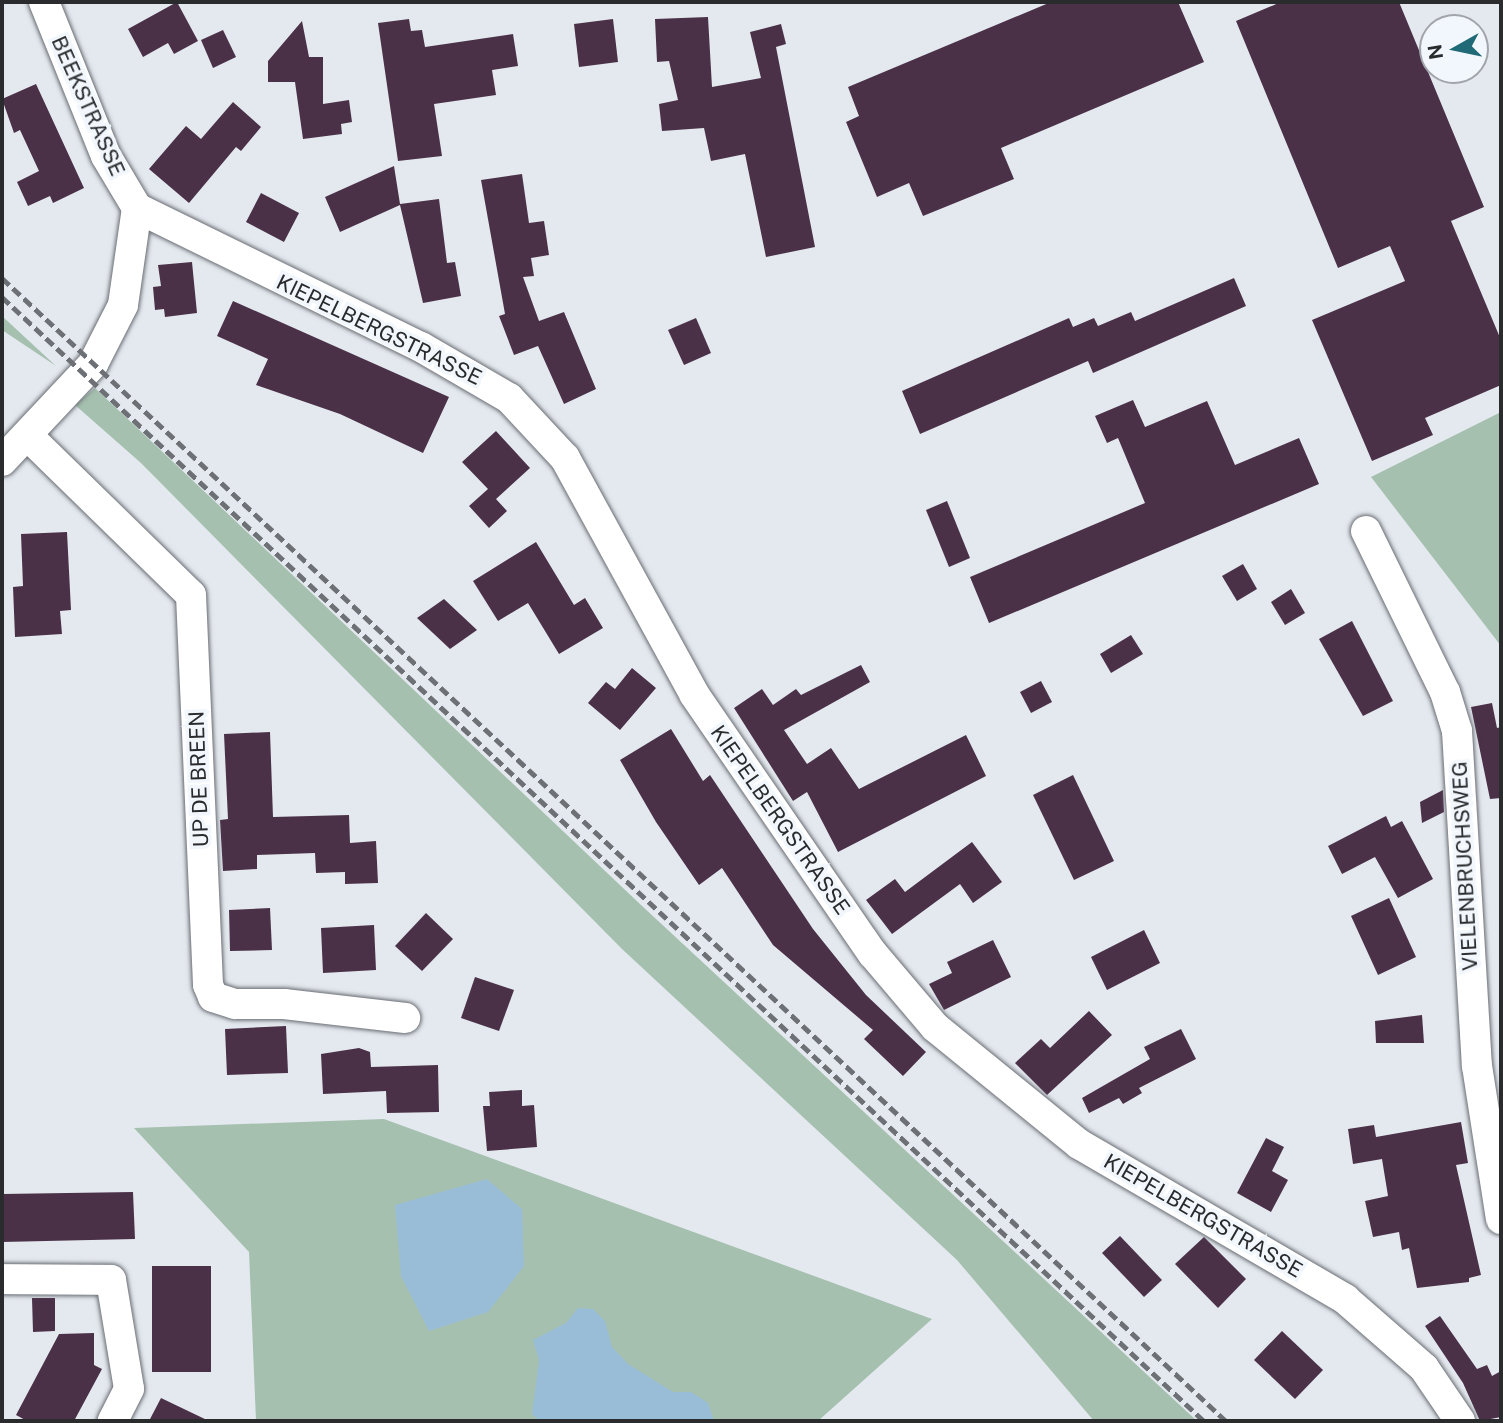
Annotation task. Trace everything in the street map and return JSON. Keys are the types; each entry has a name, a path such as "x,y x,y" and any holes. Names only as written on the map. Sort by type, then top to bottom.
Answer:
{"street":[{"name":"BEEKSTRASSE","path":"44,2 106,156 137,208"},
{"path":"2,461 93,364 123,305 137,208"},
{"name":"KIEPELBERGSTRASSE","path":"137,208 432,353 509,398 571,467 694,694 873,954 935,1027 1079,1144 1345,1299 1424,1368 1460,1421"},
{"name":"UP DE BREEN","path":"27,435 191,594 212,997 234,1004 284,1004 405,1018"},
{"name":"VIELENBRUCHSWEG","path":"1366,531 1445,692 1457,731 1476,1066 1501,1219"},
{"path":"2,1279 111,1280 129,1389 113,1421"}],"green space":[{"path":"2,316 56,366 2,330"},
{"path":"95,388 641,905 1197,1421 1094,1421 957,1260 622,949 141,463 75,405"},
{"path":"1501,412 1501,646 1371,477"},
{"path":"384,1119 932,1319 818,1421 256,1421 249,1252 134,1128"}],"water":[{"path":"487,1179 522,1209 524,1266 488,1312 429,1331 401,1276 395,1205"},
{"path":"578,1308 593,1309 605,1321 612,1347 628,1364 673,1392 691,1392 708,1403 714,1421 540,1421 532,1414 539,1360 533,1340 566,1323"}],"building":[{"path":"177,2 198,41 174,54 168,43 143,57 128,29"},
{"path":"1051,2 1178,2 1204,62 1001,148 1014,179 923,216 909,183 877,197 846,122 859,116 848,87"},
{"path":"1281,2 1399,2 1419,50 1419,84 1433,84 1484,207 1451,221 1501,340 1501,385 1425,418 1433,435 1372,461 1312,320 1405,281 1390,246 1338,268 1236,21"},
{"path":"708,17 712,87 761,78 750,32 781,24 786,44 776,47 815,247 766,257 745,154 711,161 704,128 662,131 659,104 678,100 669,61 657,62 655,19"},
{"path":"409,19 411,31 422,30 425,47 513,34 518,66 492,70 496,95 434,104 442,156 398,161 378,23"},
{"path":"613,19 618,62 579,67 574,24"},
{"path":"302,21 309,57 323,57 323,104 349,100 352,122 341,124 342,134 303,139 295,82 268,82 268,61"},
{"path":"223,30 236,57 213,68 201,40"},
{"path":"36,84 84,188 53,203 50,196 28,206 17,182 39,171 20,130 14,133 2,99"},
{"path":"233,102 261,127 241,151 236,147 189,203 149,169 186,126 201,139"},
{"path":"394,166 400,204 439,199 447,263 455,262 461,296 423,303 400,205 340,232 325,197"},
{"path":"522,174 529,223 544,221 549,255 531,258 534,276 523,277 539,321 564,312 596,389 564,404 538,346 514,355 499,316 505,314 481,180"},
{"path":"261,193 299,213 284,242 246,222"},
{"path":"192,262 197,313 165,317 164,309 155,310 153,287 161,286 158,265"},
{"path":"1234,278 1246,306 1093,373 1088,361 920,434 902,391 1069,318 1073,327 1094,318 1098,326 1131,312 1135,321"},
{"path":"233,301 449,397 423,453 340,414 256,385 268,359 217,336"},
{"path":"696,318 711,353 684,365 668,330"},
{"path":"1133,400 1145,427 1207,401 1235,465 1299,438 1319,484 989,623 970,577 1145,503 1118,438 1107,443 1095,416"},
{"path":"496,431 530,468 496,499 507,511 489,528 469,506 488,489 462,462"},
{"path":"947,501 970,558 949,567 926,510"},
{"path":"67,532 71,610 60,611 62,634 15,637 13,587 23,586 21,534"},
{"path":"536,542 574,605 585,598 603,628 559,654 528,603 498,621 473,581"},
{"path":"1243,564 1257,589 1237,601 1222,576"},
{"path":"1291,589 1305,613 1285,625 1271,602"},
{"path":"444,599 477,630 450,649 417,618"},
{"path":"1352,621 1393,701 1363,716 1319,639"},
{"path":"1131,635 1143,654 1111,673 1100,654"},
{"path":"861,665 870,682 784,730 807,764 831,748 859,789 966,735 986,776 838,852 807,792 793,801 734,708 762,689 773,705 796,689 801,695"},
{"path":"632,668 656,688 620,730 588,703 606,682 615,689"},
{"path":"1041,681 1052,702 1031,713 1020,692"},
{"path":"1492,703 1497,728 1501,727 1501,798 1490,799 1471,707"},
{"path":"671,729 703,781 710,775 813,929 866,995 926,1052 903,1076 864,1039 873,1030 773,945 722,868 699,885 656,822 620,760"},
{"path":"270,732 273,817 349,815 350,843 376,841 378,883 345,884 345,872 316,873 315,853 257,855 257,869 223,871 220,820 228,819 224,734"},
{"path":"1073,775 1114,861 1074,880 1033,795"},
{"path":"1443,790 1444,812 1422,823 1420,802"},
{"path":"1386,816 1391,827 1402,821 1433,879 1398,898 1375,857 1342,874 1328,846"},
{"path":"972,842 1002,882 973,903 960,884 892,934 866,900 895,879 905,892"},
{"path":"1389,898 1416,957 1378,975 1351,916"},
{"path":"270,908 272,950 230,951 229,910"},
{"path":"426,913 453,939 422,971 395,946"},
{"path":"374,925 376,970 323,973 321,928"},
{"path":"1144,930 1160,963 1107,990 1091,957"},
{"path":"993,940 1011,977 944,1010 929,984 952,973 947,962"},
{"path":"475,977 514,990 499,1031 461,1018"},
{"path":"1089,1011 1112,1035 1047,1095 1015,1063 1041,1039 1050,1048"},
{"path":"1422,1015 1424,1043 1376,1043 1375,1021"},
{"path":"286,1026 288,1073 227,1075 225,1029"},
{"path":"1181,1029 1196,1059 1139,1088 1142,1093 1123,1104 1119,1098 1089,1113 1082,1098 1150,1059 1144,1047"},
{"path":"359,1048 370,1052 371,1067 438,1065 439,1112 387,1113 386,1091 323,1094 321,1054"},
{"path":"522,1090 522,1106 534,1105 537,1147 487,1151 483,1106 490,1106 489,1092"},
{"path":"1461,1122 1468,1163 1456,1165 1481,1275 1469,1278 1469,1282 1417,1288 1409,1248 1402,1250 1399,1232 1373,1237 1365,1201 1388,1196 1382,1159 1353,1164 1348,1129 1374,1125 1376,1137"},
{"path":"1266,1138 1284,1147 1272,1171 1288,1180 1271,1212 1237,1193"},
{"path":"133,1192 135,1239 2,1242 2,1194"},
{"path":"1120,1236 1162,1280 1144,1297 1102,1253"},
{"path":"1204,1237 1246,1279 1218,1308 1175,1264"},
{"path":"152,1266 211,1266 211,1372 152,1372"},
{"path":"32,1298 55,1298 55,1331 33,1332"},
{"path":"1440,1316 1477,1369 1487,1365 1492,1376 1501,1371 1501,1417 1480,1421 1463,1383 1425,1326"},
{"path":"1282,1331 1323,1370 1295,1399 1254,1360"},
{"path":"94,1333 94,1365 102,1369 74,1421 27,1421 16,1415 59,1334"},
{"path":"161,1398 209,1421 149,1421"}],"railway":[{"path":"2,278 1226,1421"},
{"path":"2,297 1204,1421"}]}
